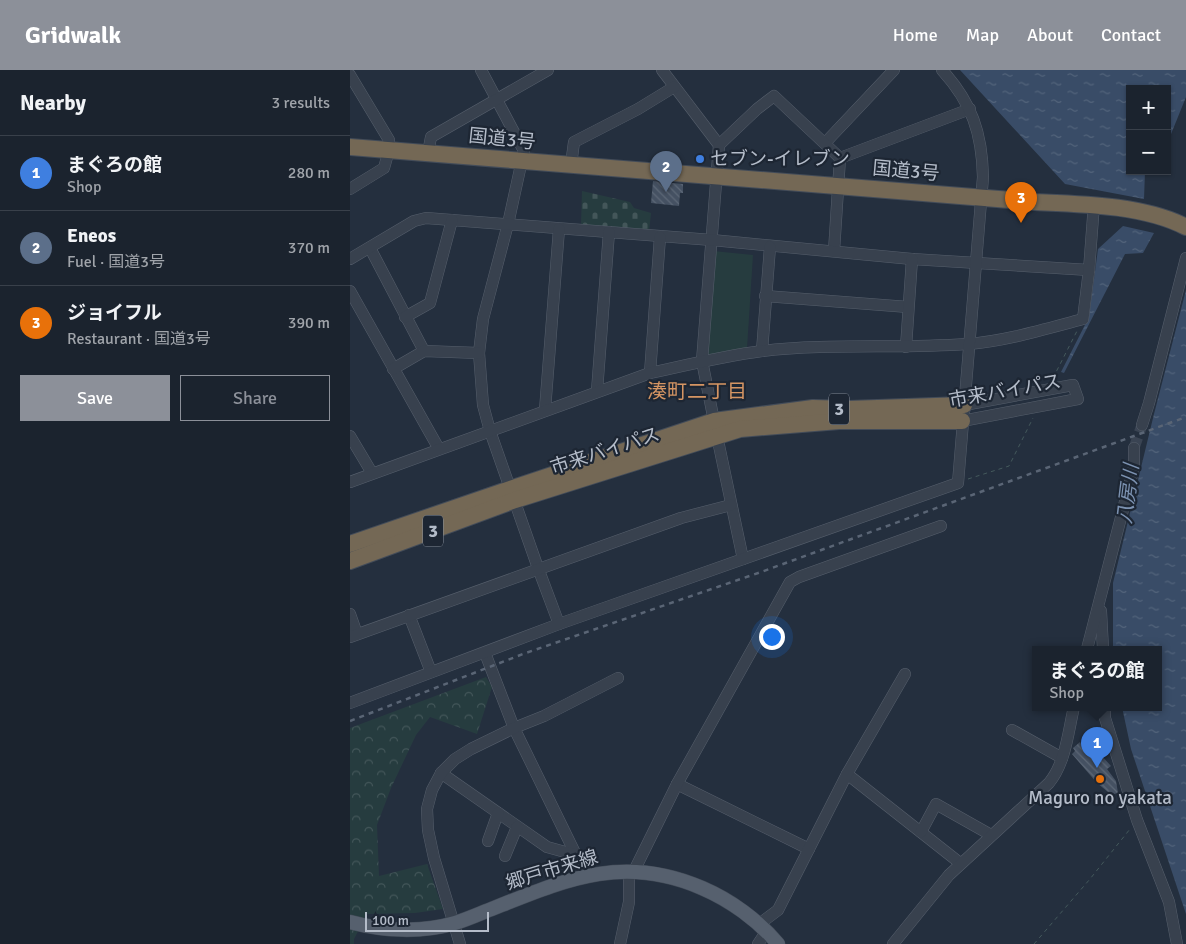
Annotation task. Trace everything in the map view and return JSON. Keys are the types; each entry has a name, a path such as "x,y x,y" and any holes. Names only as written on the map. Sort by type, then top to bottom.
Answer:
{"highway":[{"name":"国道3号","path":"350,147 523,162 1096,205 1159,216 1186,227"},
{"name":"市来バイパス","path":"350,544 512,495 716,428 740,429 963,413"},
{"name":"市来バイパス","path":"350,561 512,495"}],"main road":[{"name":"郷戸市来線","path":"350,922 369,927 400,929 454,924 588,874 631,871 686,881 715,894 741,910 761,934 778,944"}],"street":[{"path":"481,70 524,151 508,224 483,319 479,354 484,405 490,431 559,624"},
{"path":"428,153 431,137 548,70"},
{"path":"825,143 894,70"},
{"path":"350,703 559,624 958,483 974,263 983,177 982,151 970,109 953,82 942,70"},
{"path":"665,71 674,87 719,145 702,361 743,559"},
{"path":"350,75 389,140 389,150 384,168 350,188"},
{"path":"571,165 574,142 638,109 674,87"},
{"path":"719,145 756,109 774,96 825,143 840,158 834,251"},
{"path":"840,158 970,109"},
{"path":"350,482 650,373 702,361 762,351 809,347 906,347 969,344 1022,335 1082,319 1096,205"},
{"path":"350,259 414,221 426,218 712,240 912,259 1089,270"},
{"path":"405,317 430,303 452,220"},
{"path":"545,410 559,229"},
{"path":"598,391 609,232"},
{"path":"650,373 660,237"},
{"path":"762,351 770,247"},
{"path":"370,248 424,350"},
{"path":"1142,425 1186,258"},
{"path":"906,347 912,259"},
{"path":"350,291 439,449"},
{"path":"765,296 908,307"},
{"path":"393,369 424,350 479,354"},
{"name":"市来バイパス","path":"1073,385 1078,399 963,413 1073,385"},
{"path":"350,436 372,473"},
{"path":"1088,646 1134,467 1134,448"},
{"path":"350,614 353,635 681,518 731,505"},
{"path":"620,944 629,902 631,871 677,784 790,582 799,577 941,526"},
{"path":"1100,600 1103,646"},
{"path":"409,615 431,672"},
{"path":"485,653 514,728 576,855 588,874"},
{"path":"761,934 778,910 847,774 906,674"},
{"path":"460,944 434,858 428,830 427,810 432,790 441,773 463,754 514,728 544,716 618,678"},
{"path":"893,944 960,863 1049,783 1056,774 1062,758 1073,711"},
{"path":"1105,711 1137,820 1169,902 1177,944"},
{"path":"1012,730 1062,758"},
{"path":"441,773 547,847 576,855"},
{"path":"847,774 960,863"},
{"path":"677,784 809,849"},
{"path":"921,832 936,804 991,835"},
{"path":"488,841 498,813"},
{"path":"505,856 517,826"}],"path":[{"path":"1051,382 1082,319"},
{"path":"958,483 1009,466 1026,432"},
{"path":"1034,944 1090,879 1137,820"}],"green space":[{"path":"582,191 630,202 634,208 651,213 649,232 581,225"},
{"path":"713,251 753,255 747,349 704,358"},
{"path":"486,677 492,687 477,734 430,717 416,735 391,788 377,825 379,876 427,864 443,909 415,913 367,914 354,939 354,944 350,944 350,728"}],"water":[{"path":"960,70 1186,70 1186,97 1171,134 1171,85 1126,85 1126,175 1145,175 1144,199 1065,184"},
{"path":"1123,226 1154,233 1143,253 1125,254 1064,373 1061,372 1089,317 1098,249"},
{"path":"1186,290 1186,914 1131,749 1123,711 1162,711 1162,646 1113,646 1113,583"}],"building":[{"path":"653,181 683,184 683,193 680,193 679,206 651,203"},
{"path":"1080,742 1081,744 1084,742 1086,744 1089,742 1111,766 1107,769 1116,781 1118,793 1108,792 1097,783 1072,754 1075,751 1073,748"}],"tunnel":[{"path":"1134,448 1142,425"}],"railway":[{"path":"350,721 523,654 761,572 1186,417"}],"place":[{"name":"セブン-イレブン","path":"700,159"},
{"name":"Eneos","path":"666,192"},
{"name":"ジョイフル","path":"1021,223"},
{"name":"まぐろの館","path":"1097,768"},
{"name":"Maguro no yakata","path":"1100,779"}],"district":[{"name":"湊町二丁目","path":"697,391"}],"water label":[{"name":"八房川","path":"1128,494"}]}
